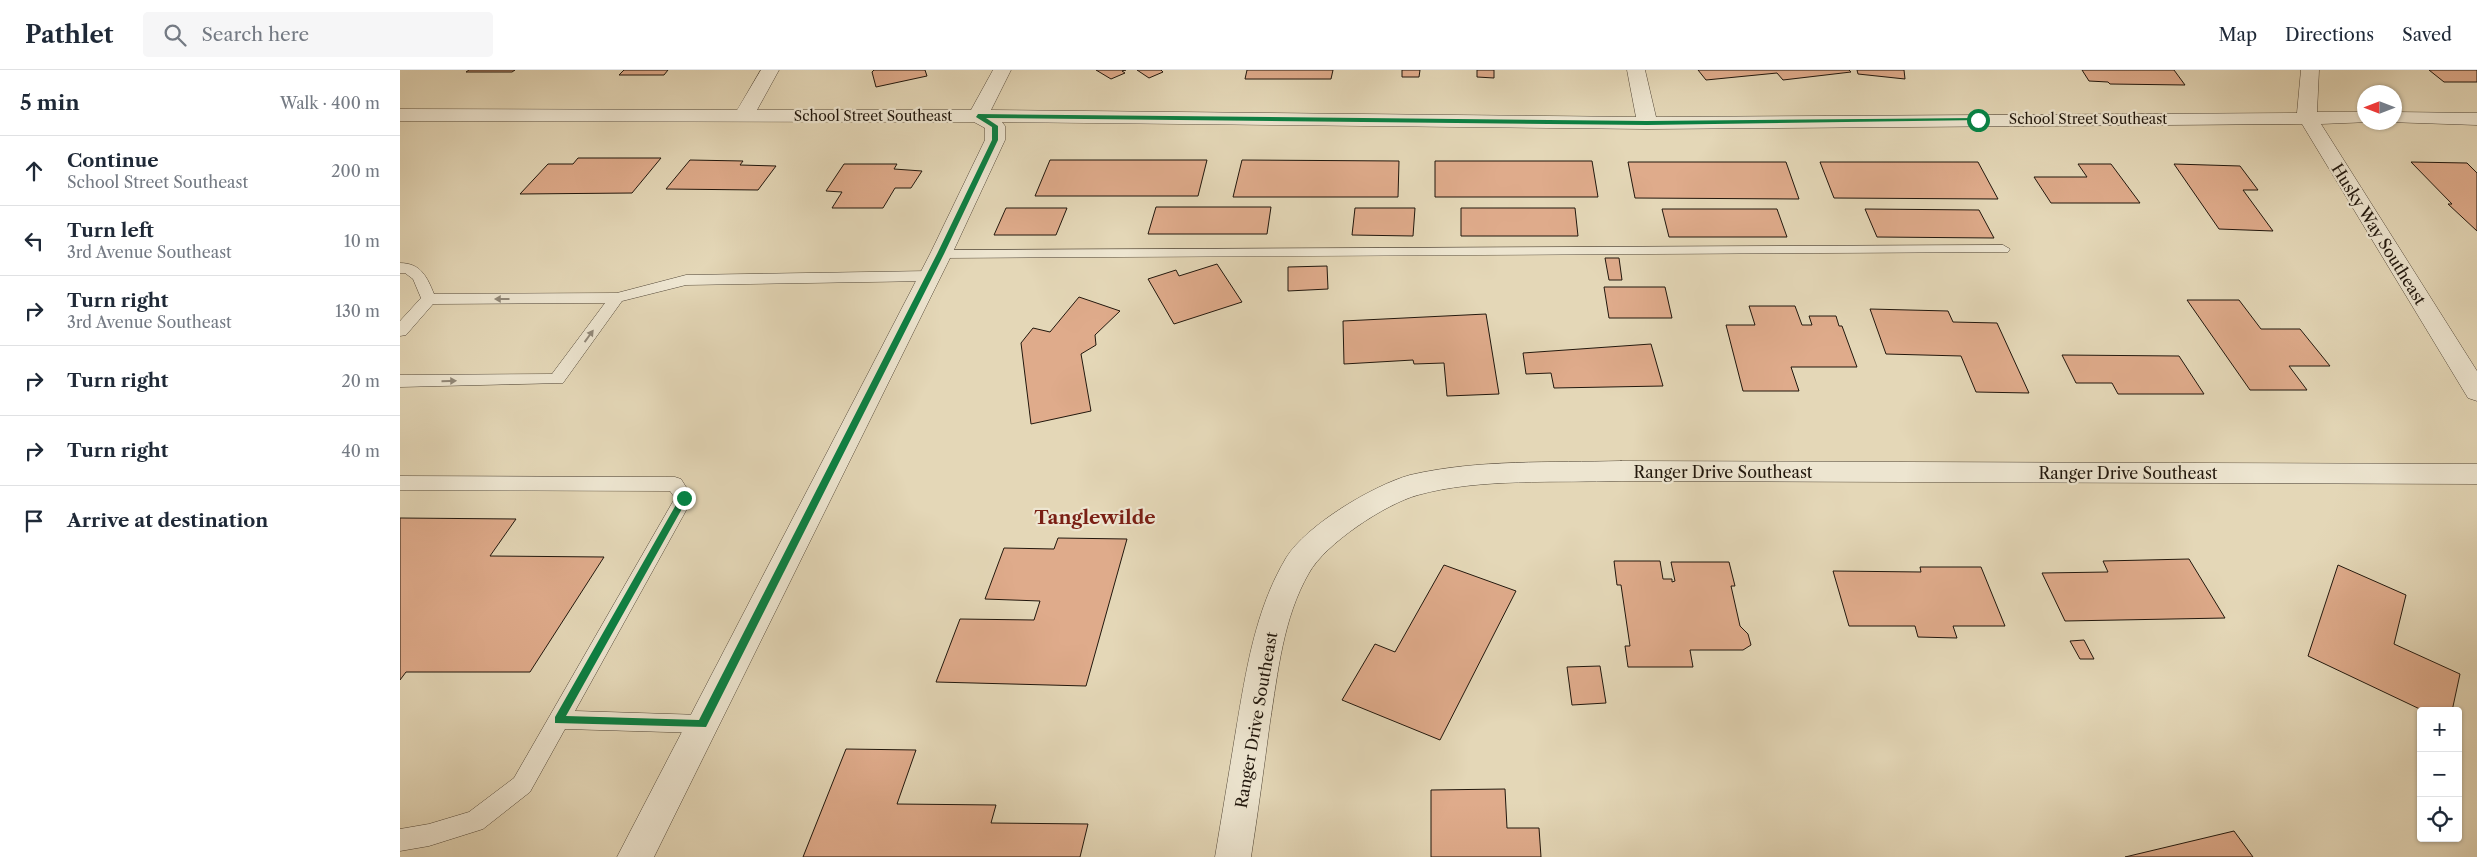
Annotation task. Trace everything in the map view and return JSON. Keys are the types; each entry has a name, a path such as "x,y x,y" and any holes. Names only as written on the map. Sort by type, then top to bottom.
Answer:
{"street":[{"path":"743,116 770,70"},
{"path":"635,857 935,265 995,140 995,126 978,116 1002,70"},
{"path":"1636,70 1647,123"},
{"path":"2306,117 2310,70"},
{"name":"School Street Southeast","path":"400,116 978,116 1647,123 2357,118"},
{"name":"Husky Way Southeast","path":"2306,117 2477,392"},
{"path":"2402,118 2477,119"},
{"name":"Ranger Drive Southeast","path":"1233,857 1267,647 1281,599 1298,564 1327,533 1364,508 1410,486 1450,478 1500,474 1621,471 2477,474"}],"lane":[{"path":"400,331 429,299 617,298 686,280 935,265 2003,249"},
{"path":"400,268 409,268 419,277 429,299"},
{"path":"400,381 557,379 617,298"},
{"path":"400,483 675,484 684,498 522,785 474,821 429,835 400,840"},
{"path":"559,720 702,724"}],"building":[{"path":"469,70 515,70 512,72 466,72"},
{"path":"624,70 668,70 664,75 619,75"},
{"path":"874,70 925,70 927,76 876,87 872,72"},
{"path":"1096,70 1126,70 1122,71 1125,73 1111,79"},
{"path":"1137,70 1161,70 1163,72 1149,78"},
{"path":"1247,70 1333,70 1331,79 1245,79"},
{"path":"1402,70 1420,70 1419,77 1402,77"},
{"path":"1477,70 1494,70 1494,78 1477,77"},
{"path":"1698,70 1849,70 1851,72 1783,80 1777,73 1706,80"},
{"path":"1857,70 1904,70 1905,79 1858,74"},
{"path":"2082,70 2174,70 2185,85 2110,84 2108,82 2089,81"},
{"path":"2429,70 2477,70 2477,82 2444,82"},
{"path":"578,158 661,158 632,193 520,194 548,164 573,164"},
{"path":"690,160 743,161 740,165 776,166 758,190 666,189"},
{"path":"1050,160 1207,160 1198,196 1035,196"},
{"path":"1242,160 1399,161 1398,197 1233,197"},
{"path":"1435,161 1592,161 1598,197 1435,197"},
{"path":"1628,162 1786,162 1799,199 1635,198"},
{"path":"1820,162 1978,162 1998,199 1834,198"},
{"path":"2411,162 2467,163 2477,173 2477,231 2448,204 2452,204"},
{"path":"844,164 897,164 894,169 922,171 911,188 895,188 883,208 832,208 842,192 826,191"},
{"path":"2078,164 2111,164 2140,203 2051,203 2034,177 2087,177"},
{"path":"2174,164 2240,166 2258,190 2243,190 2273,231 2219,229"},
{"path":"1156,207 1271,207 1267,234 1148,234"},
{"path":"1006,208 1067,208 1056,235 994,235"},
{"path":"1355,208 1415,208 1413,236 1352,235"},
{"path":"1461,208 1575,208 1578,236 1461,236"},
{"path":"1662,209 1777,209 1787,237 1669,237"},
{"path":"1865,209 1979,210 1994,238 1877,237"},
{"path":"1605,258 1619,258 1622,280 1609,280"},
{"path":"1217,264 1242,302 1174,324 1148,279 1176,270 1179,276"},
{"path":"1327,266 1328,289 1288,291 1288,267"},
{"path":"1604,287 1665,287 1672,318 1609,318"},
{"path":"1079,297 1120,311 1095,335 1096,345 1081,354 1091,411 1031,424 1021,343 1033,328 1050,332"},
{"path":"2187,300 2239,300 2261,329 2300,329 2330,366 2289,366 2307,390 2250,390"},
{"path":"1749,306 1795,306 1802,325 1812,325 1809,316 1836,316 1839,326 1842,326 1857,367 1791,367 1799,391 1743,391 1726,325 1755,325"},
{"path":"1870,309 1948,311 1953,322 1997,323 2029,393 1976,392 1961,356 1886,354"},
{"path":"1486,314 1499,394 1447,396 1444,363 1414,364 1413,360 1344,364 1343,321"},
{"path":"1651,344 1663,386 1554,388 1551,373 1526,374 1523,353"},
{"path":"2062,355 2179,356 2204,394 2118,394 2112,383 2076,383"},
{"path":"400,518 516,519 490,556 604,557 530,672 406,672 400,680"},
{"path":"1058,538 1127,539 1086,686 936,682 960,619 1034,620 1040,601 985,599 1004,548 1054,549"},
{"path":"2189,559 2225,618 2065,621 2042,573 2108,572 2103,561"},
{"path":"1614,561 1660,561 1663,579 1672,579 1672,582 1675,581 1671,562 1729,562 1735,586 1731,586 1740,626 1748,634 1751,645 1743,650 1690,650 1693,667 1628,667 1625,646 1630,646 1621,585 1617,585"},
{"path":"1444,565 1516,591 1440,740 1342,700 1375,644 1395,652"},
{"path":"2338,565 2406,595 2394,644 2460,674 2453,707 2417,708 2308,656"},
{"path":"1920,567 1981,567 2005,626 1953,626 1957,638 1918,637 1915,626 1849,626 1833,571 1921,572"},
{"path":"2084,640 2094,659 2080,659 2070,641"},
{"path":"1600,666 1606,703 1572,705 1567,667"},
{"path":"846,749 916,750 897,804 996,805 991,823 1088,824 1080,857 803,857"},
{"path":"1505,789 1507,828 1539,828 1541,857 1431,857 1431,790"},
{"path":"2234,831 2253,857 2125,857"}],"district":[{"name":"Tanglewilde","path":"1095,517"}],"route":[{"path":"684,498 559,720 702,724 941,254 995,140 995,126 978,116 1647,123 1978,120"}]}
